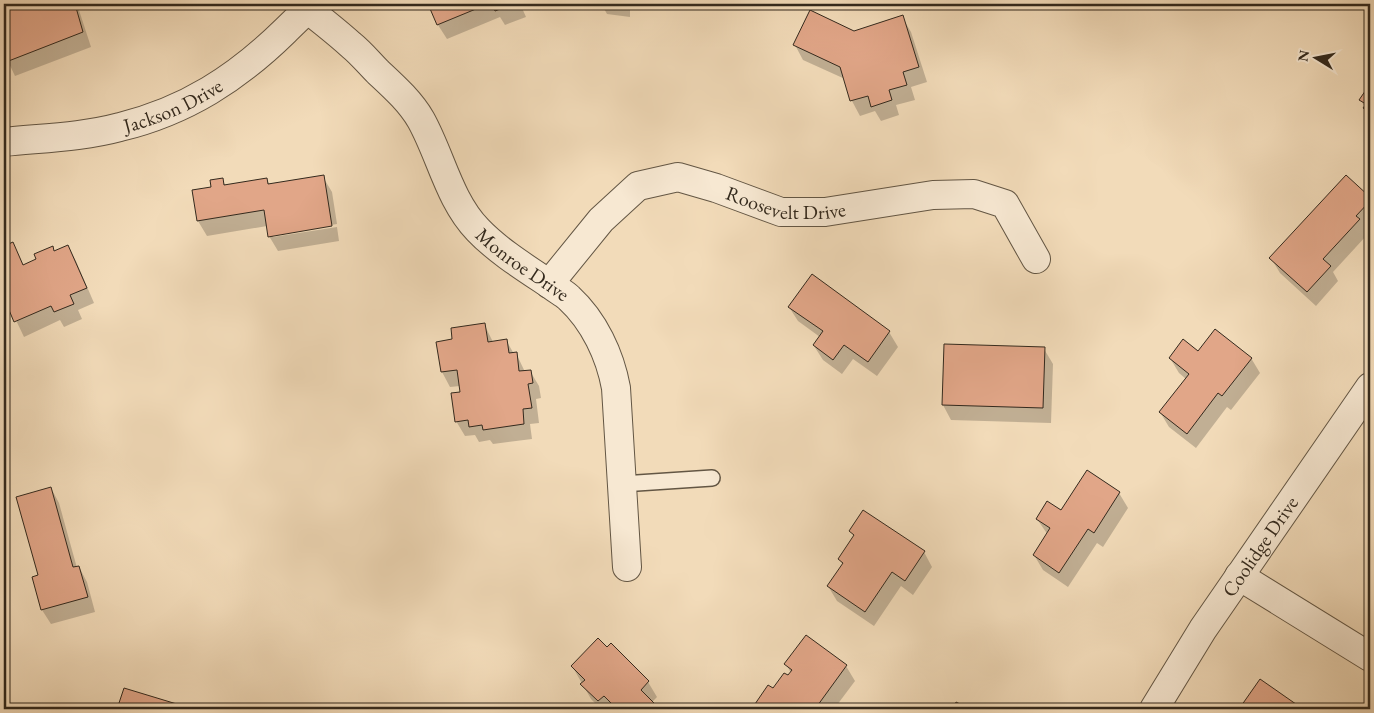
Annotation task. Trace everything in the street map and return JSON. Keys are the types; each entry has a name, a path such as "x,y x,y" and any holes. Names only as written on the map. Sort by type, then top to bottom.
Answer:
{"street":[{"name":"Jackson Drive","path":"4,142 79,135 120,128 182,105 211,91 242,69 310,6"},
{"name":"Monroe Drive","path":"310,6 407,101 420,118 443,172 467,216 479,231 569,298 591,324 612,368 618,412 627,567"},
{"name":"Roosevelt Drive","path":"549,284 601,220 638,186 678,177 716,188 781,212 826,212 933,195 974,194 1005,204 1036,259"},
{"name":"Coolidge Drive","path":"1154,709 1203,628 1370,387"},
{"path":"1239,576 1370,657"}],"lane":[{"path":"622,484 712,478"}],"building":[{"path":"4,4 75,4 83,32 6,62 4,57"},
{"path":"428,4 488,4 437,25"},
{"path":"492,4 513,4 495,11"},
{"path":"810,10 854,31 903,15 919,67 903,72 907,85 889,90 892,100 871,107 868,96 850,101 840,67 793,45"},
{"path":"1370,84 1370,113 1363,108 1366,104 1359,100"},
{"path":"324,175 332,226 268,237 264,210 197,221 192,190 211,187 210,180 223,178 224,185 267,178 268,184"},
{"path":"1346,175 1370,197 1370,201 1356,216 1360,219 1323,259 1331,266 1307,292 1269,258"},
{"path":"13,242 23,265 36,259 34,254 53,246 54,251 68,245 87,288 70,295 74,304 54,312 51,306 14,322 4,298 4,246"},
{"path":"812,274 890,331 868,362 844,345 833,360 813,345 823,331 788,307"},
{"path":"485,323 488,342 507,339 509,353 517,352 519,371 531,370 533,383 528,384 532,408 523,409 524,424 483,430 482,425 469,427 468,420 455,422 451,393 460,392 457,370 441,372 436,342 452,339 451,328"},
{"path":"1215,329 1252,358 1222,396 1218,393 1187,434 1159,412 1189,374 1169,358 1183,339 1198,351"},
{"path":"944,344 1045,347 1043,408 942,405"},
{"path":"1087,470 1120,492 1094,533 1088,529 1059,573 1033,555 1050,528 1036,519 1047,501 1061,510"},
{"path":"51,487 73,567 79,566 88,597 41,610 32,577 38,575 16,497"},
{"path":"863,510 925,551 905,581 892,572 865,612 827,586 843,563 838,559 854,535 849,531"},
{"path":"806,635 847,665 815,709 757,709 759,706 755,704 768,685 773,688 784,673 788,675 792,670 784,664"},
{"path":"598,638 607,647 611,643 649,681 641,690 660,709 617,709 604,696 598,701 580,684 585,680 571,666"},
{"path":"1260,679 1303,709 1239,709"},
{"path":"124,688 180,705 179,709 117,709"},
{"path":"956,702 970,709 953,709"},
{"path":"943,704 953,709 941,709"}]}
